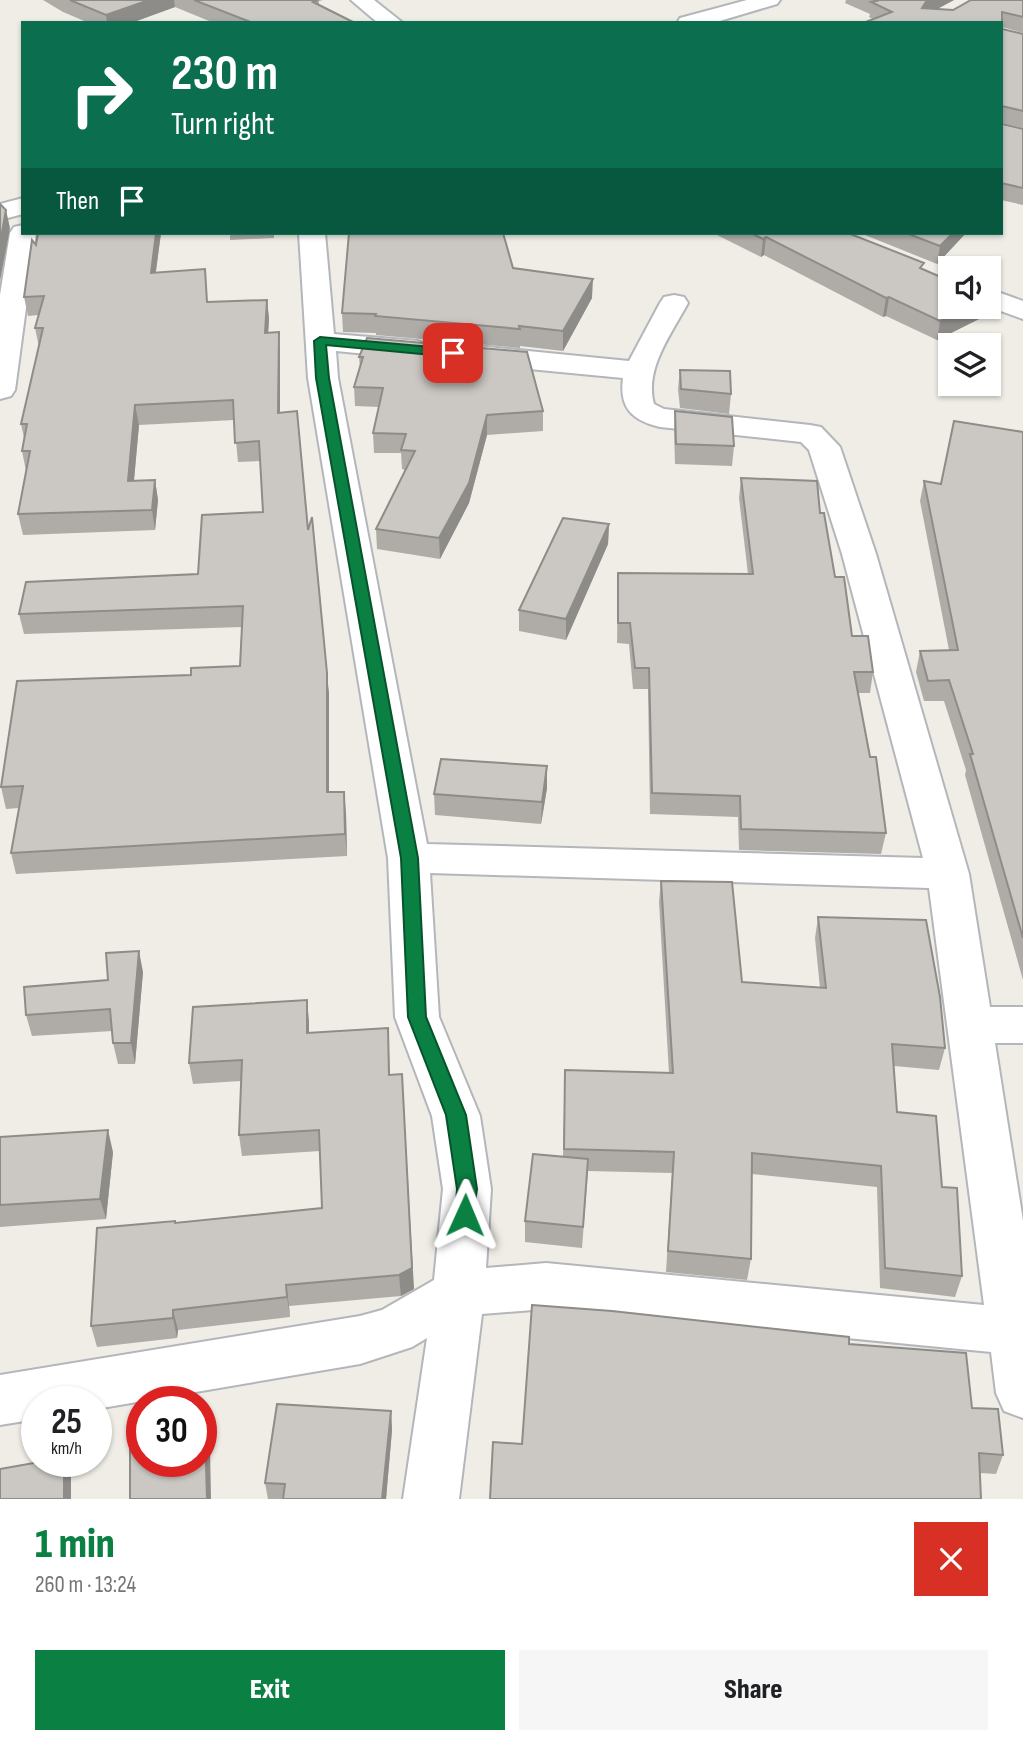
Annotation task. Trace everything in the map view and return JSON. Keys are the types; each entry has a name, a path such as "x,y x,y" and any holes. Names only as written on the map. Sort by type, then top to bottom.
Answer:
{"street":[{"path":"361,0 389,21"},
{"path":"695,21 769,0"},
{"path":"0,212 21,207"},
{"path":"0,390 23,235"},
{"path":"312,235 323,378 409,858 417,1017 456,1115 467,1189 459,1293 431,1499"},
{"path":"674,303 639,370 638,403 645,413 660,418 810,434 824,447 859,554 948,874 1023,1393"},
{"path":"1001,303 1023,312"},
{"path":"320,341 639,370"},
{"path":"409,858 948,874"},
{"path":"971,1025 1023,1025"},
{"path":"0,1400 360,1340 394,1331 459,1293 546,1286 1014,1331"}],"building":[{"path":"70,0 149,0 106,15"},
{"path":"194,0 318,0 313,2 351,21 248,21"},
{"path":"874,0 927,0 922,8 953,10 971,0 1023,0 1023,17 1002,12 1002,21 868,21 892,12 871,2 876,1"},
{"path":"1003,29 1023,34 1023,111 1003,106"},
{"path":"1003,124 1023,129 1023,188 1003,183"},
{"path":"0,204 6,210 0,243"},
{"path":"38,235 156,235 151,273 205,269 207,302 267,300 265,333 279,332 278,413 297,411 308,530 312,517 327,673 327,792 344,792 345,834 11,853 23,786 1,787 17,681 191,675 191,668 240,666 243,606 19,614 26,582 198,574 202,515 263,512 259,441 235,443 233,400 135,405 128,481 155,480 152,510 18,514 30,451 22,451 27,424 21,424 43,328 35,328 44,296 24,297 32,240 36,245"},
{"path":"349,235 504,235 513,268 593,279 563,331 342,313"},
{"path":"755,235 853,235 924,263 920,268 938,276 938,319 944,319 940,321 886,298 766,237 763,239"},
{"path":"911,235 951,235 940,246"},
{"path":"367,338 527,352 543,411 487,415 469,483 439,538 376,529 415,451 401,450 406,434 373,433 383,388 354,387 363,357 359,357"},
{"path":"680,370 730,371 731,394 681,389"},
{"path":"675,411 732,417 734,446 676,444"},
{"path":"954,421 1023,432 1023,938 970,754 973,754 949,680 928,681 920,651 958,650 924,481 941,484"},
{"path":"741,478 817,481 820,513 824,513 835,577 844,577 852,636 868,636 873,672 854,672 870,757 876,757 886,833 741,829 740,796 652,793 649,668 635,668 630,623 618,623 618,573 753,574"},
{"path":"563,518 609,524 566,619 519,610"},
{"path":"441,759 547,766 542,802 434,794"},
{"path":"661,881 732,882 742,982 826,988 818,917 926,920 940,997 945,1048 892,1044 897,1112 936,1116 942,1187 957,1188 962,1276 885,1268 881,1166 752,1153 751,1259 668,1251 674,1152 564,1149 565,1070 673,1073"},
{"path":"139,951 131,1043 113,1043 110,1009 26,1015 24,987 108,980 106,953"},
{"path":"307,1000 307,1033 388,1028 389,1075 402,1074 412,1268 399,1275 286,1285 287,1297 173,1310 173,1318 91,1326 97,1228 322,1208 319,1130 239,1135 242,1060 189,1063 193,1007"},
{"path":"108,1130 100,1199 0,1205 0,1137"},
{"path":"533,1154 588,1159 583,1227 525,1221"},
{"path":"532,1305 849,1337 849,1344 966,1353 972,1408 998,1409 1003,1455 979,1453 981,1499 490,1499 493,1442 522,1444"},
{"path":"277,1404 391,1411 382,1499 283,1499 285,1484 265,1483"},
{"path":"21,1465 21,1477 64,1477 64,1499 0,1499 0,1469"},
{"path":"130,1477 206,1477 207,1499 130,1499"}],"route":[{"path":"453,353 320,341 323,378 409,858 417,1017 456,1115 467,1189 465,1215"}]}
